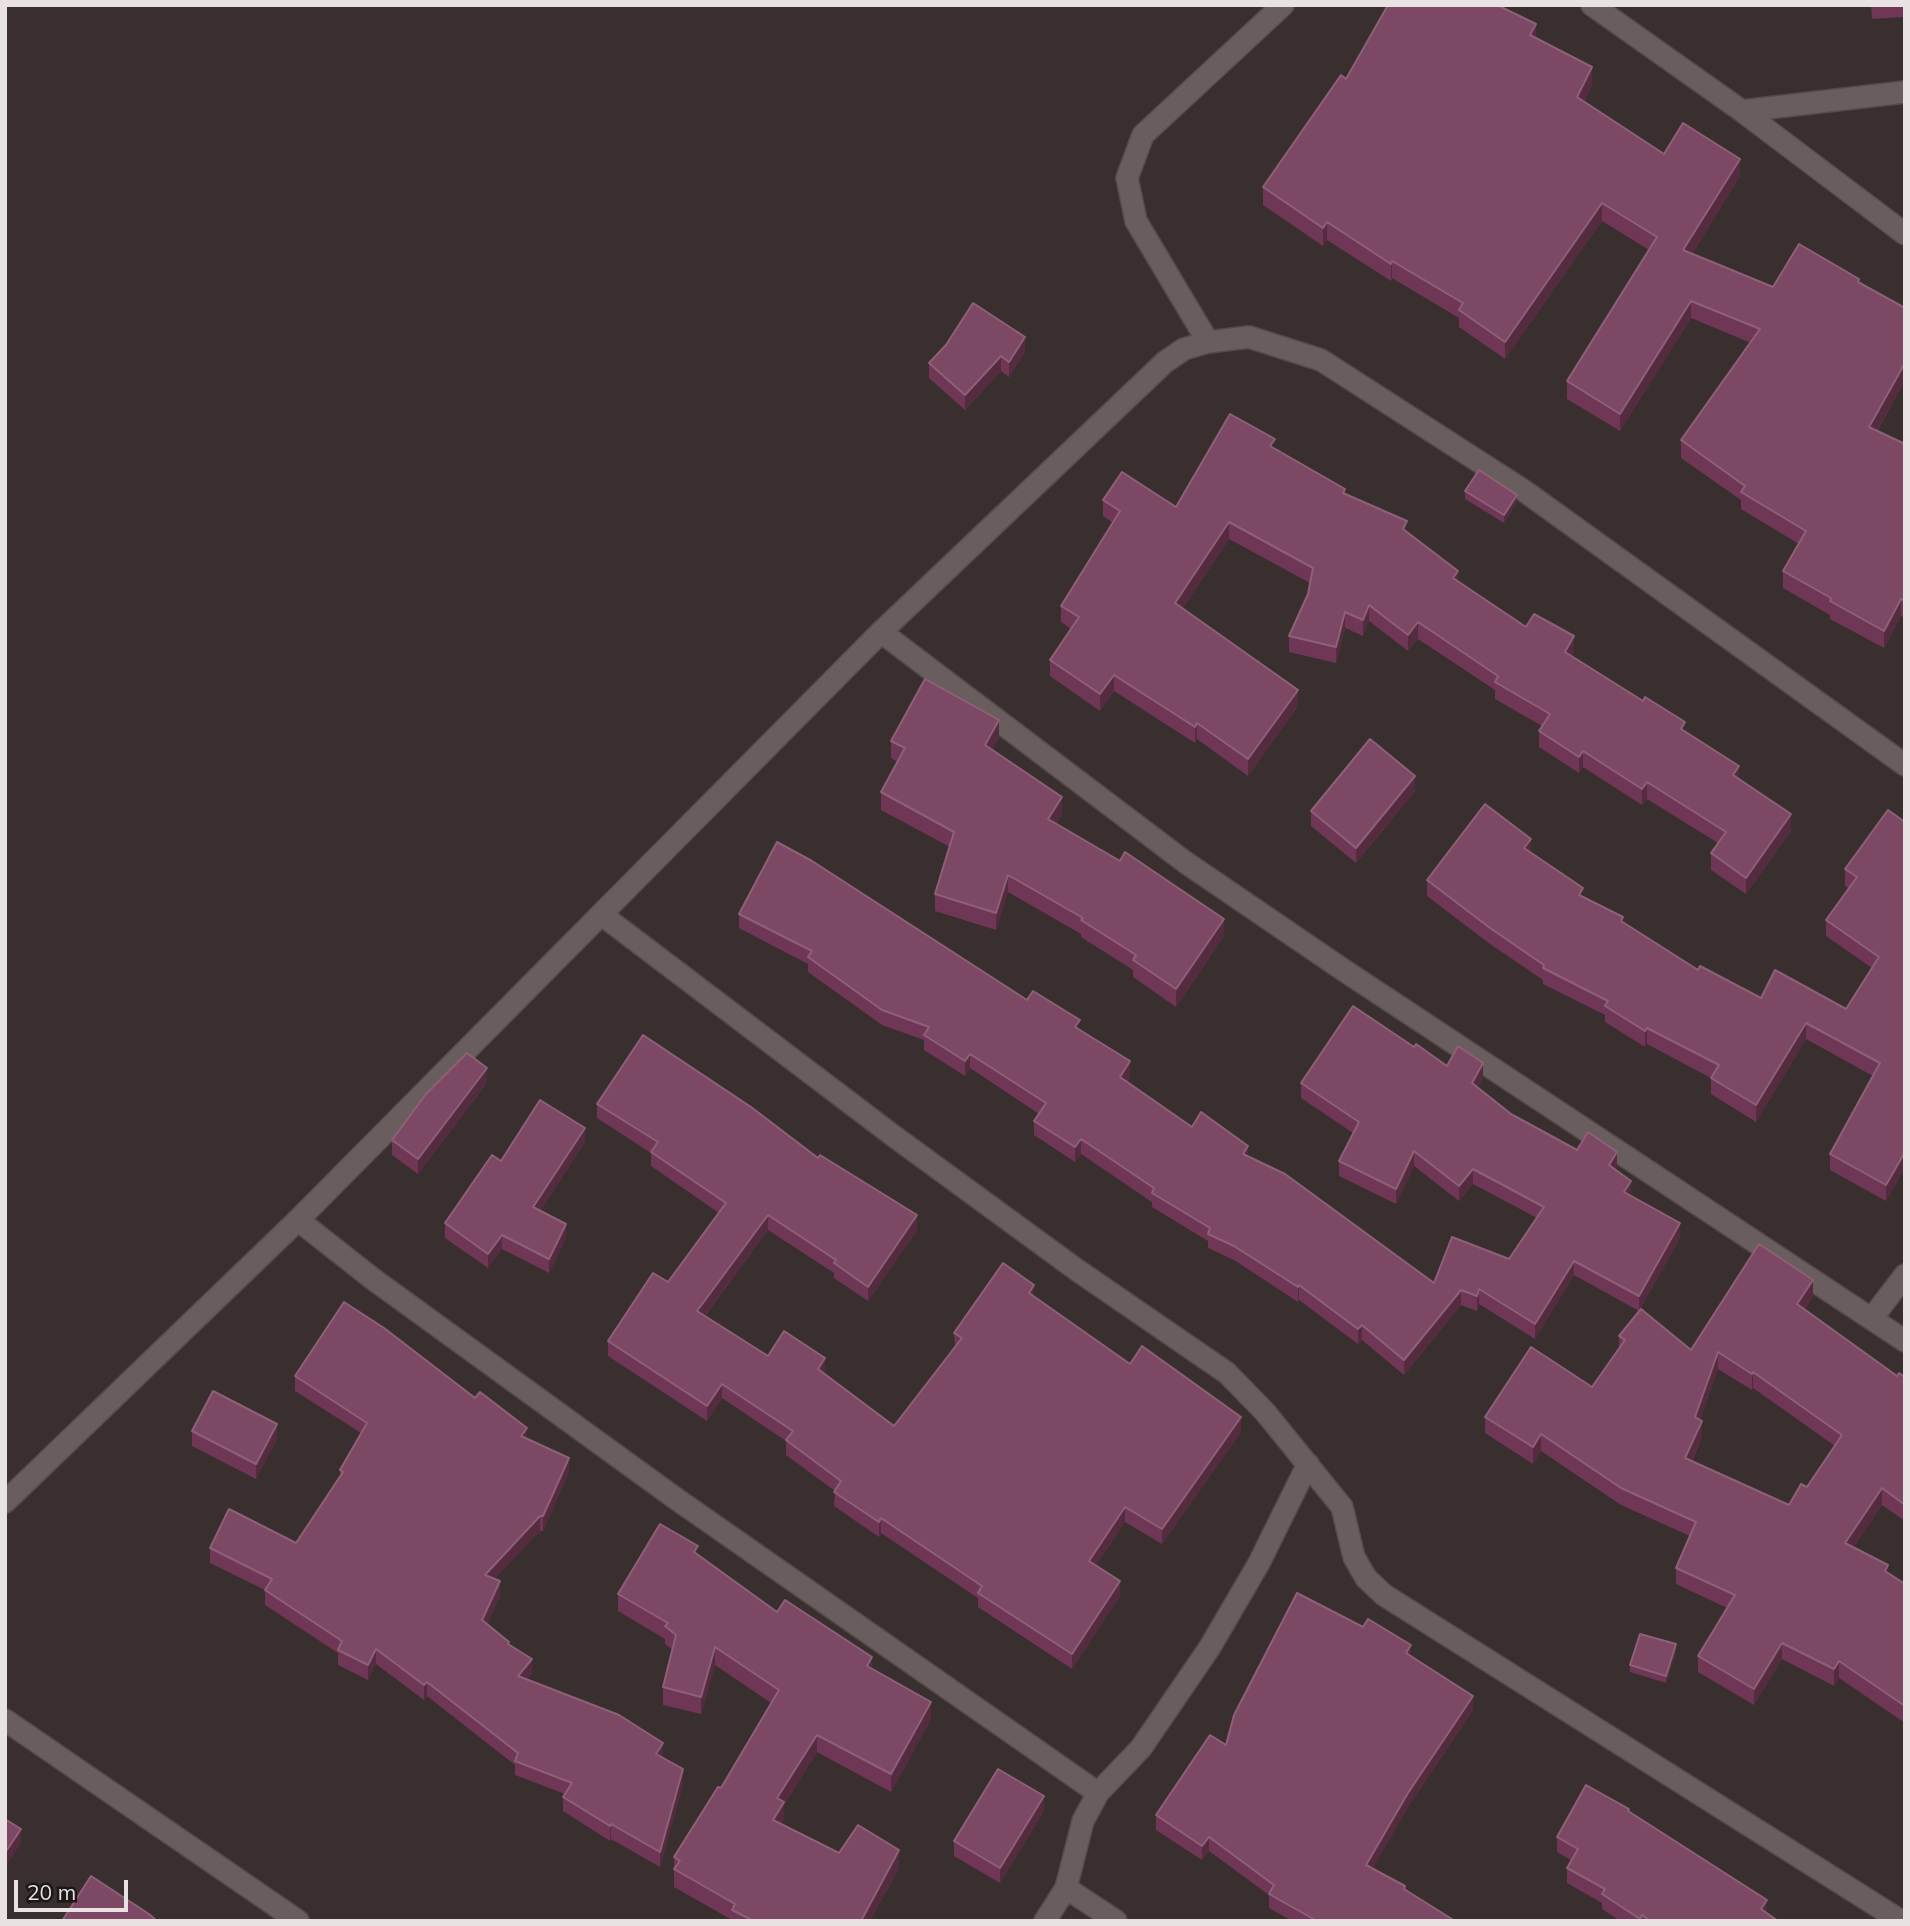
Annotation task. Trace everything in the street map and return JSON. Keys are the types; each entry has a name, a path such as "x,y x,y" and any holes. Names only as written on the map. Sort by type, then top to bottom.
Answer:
{"street":[{"path":"1208,342 1136,221 1127,178 1143,135 1283,5"},
{"path":"1592,5 1742,111 1905,234"},
{"path":"1742,111 1905,92"},
{"path":"5,1502 298,1220 881,632 1165,362 1184,349 1208,342 1249,337 1321,360 1523,490 1905,765"},
{"path":"881,632 1185,862 1905,1342"},
{"path":"602,915 850,1103 1077,1270 1227,1373 1265,1412 1342,1507 1354,1557 1366,1578 1384,1595 1901,1921"},
{"path":"298,1220 373,1279 675,1498 1098,1793"},
{"path":"1872,1318 1905,1275"},
{"path":"1045,1921 1066,1888 1083,1821 1098,1793 1141,1748 1210,1647 1259,1563 1308,1464"},
{"path":"5,1720 298,1921"},
{"path":"1066,1888 1116,1921"}],"building":[{"path":"1388,5 1497,5 1536,24 1530,35 1592,67 1577,97 1664,154 1683,123 1740,159 1683,250 1773,287 1799,244 1905,308 1905,363 1869,427 1905,444 1905,601 1901,599 1884,631 1783,571 1806,531 1741,492 1745,486 1681,440 1760,329 1691,301 1620,414 1567,381 1657,237 1602,203 1505,342 1459,310 1463,303 1392,261 1391,264 1327,222 1323,228 1263,187 1341,75 1346,79"},
{"path":"973,303 1025,337 1009,362 1001,356 965,395 929,363 946,345"},
{"path":"1230,414 1275,439 1270,446 1345,489 1343,493 1407,521 1403,529 1458,571 1453,578 1526,627 1534,614 1574,636 1565,652 1643,701 1645,697 1685,722 1681,729 1739,766 1733,775 1791,814 1746,878 1711,853 1726,832 1647,782 1642,789 1583,751 1579,757 1539,731 1550,714 1495,682 1498,676 1418,622 1408,635 1369,605 1363,620 1345,612 1336,647 1289,636 1308,594 1313,568 1229,522 1175,603 1298,690 1248,759 1197,723 1195,727 1114,675 1100,694 1050,660 1079,617 1061,606 1120,511 1103,500 1122,472 1176,507"},
{"path":"1479,470 1517,495 1504,515 1465,491"},
{"path":"925,679 999,720 985,745 1062,797 1048,819 1120,861 1125,852 1224,919 1176,989 1133,960 1136,955 1081,920 1083,918 1008,875 996,913 935,894 954,832 881,792 905,748 891,741"},
{"path":"1370,739 1415,776 1356,848 1311,811"},
{"path":"1485,804 1531,839 1524,848 1583,888 1579,895 1623,917 1621,921 1698,970 1700,966 1761,998 1775,970 1846,1009 1879,957 1826,920 1857,877 1845,869 1888,810 1905,822 1905,1152 1886,1185 1830,1154 1880,1063 1806,1023 1756,1105 1711,1078 1719,1065 1647,1028 1645,1031 1605,1006 1608,1001 1543,968 1544,965 1427,880"},
{"path":"777,842 812,861 1027,1000 1033,991 1080,1020 1075,1027 1130,1061 1120,1077 1192,1127 1201,1112 1248,1146 1243,1154 1285,1174 1434,1283 1452,1237 1509,1259 1544,1207 1473,1169 1459,1186 1414,1151 1396,1189 1339,1161 1359,1122 1301,1083 1353,1006 1447,1066 1458,1046 1483,1063 1472,1083 1511,1114 1577,1150 1588,1132 1617,1152 1609,1165 1631,1181 1624,1192 1680,1223 1639,1296 1574,1261 1535,1324 1479,1289 1477,1296 1461,1290 1404,1360 1362,1325 1358,1329 1299,1285 1298,1287 1234,1246 1208,1234 1210,1228 1152,1193 1154,1188 1081,1139 1075,1147 1034,1121 1046,1103 970,1054 965,1061 924,1035 929,1027 882,1010 808,957 812,951 739,914"},
{"path":"643,1035 751,1107 818,1158 820,1155 917,1215 868,1287 834,1263 836,1260 768,1215 697,1311 768,1356 784,1331 825,1358 818,1369 894,1426 962,1338 954,1333 1003,1263 1034,1285 1029,1293 1130,1364 1142,1346 1241,1417 1162,1529 1125,1507 1089,1561 1120,1581 1072,1654 978,1593 982,1586 881,1518 879,1522 834,1492 841,1481 786,1440 793,1431 722,1384 707,1406 608,1341 653,1273 668,1282 726,1203 651,1152 658,1142 597,1104"},
{"path":"467,1053 487,1068 418,1159 392,1140 426,1094"},
{"path":"540,1100 585,1128 533,1207 566,1224 549,1259 502,1235 488,1254 445,1223 492,1155 501,1161"},
{"path":"1759,1244 1813,1280 1797,1304 1897,1376 1899,1373 1905,1377 1905,1505 1882,1488 1845,1543 1888,1565 1885,1571 1905,1584 1905,1706 1839,1661 1834,1669 1782,1643 1754,1689 1698,1656 1735,1595 1676,1568 1696,1522 1621,1488 1541,1434 1533,1447 1485,1417 1531,1347 1592,1387 1625,1340 1619,1336 1641,1309 1691,1350","holes":["1718,1352 1752,1374 1753,1372 1842,1435 1807,1487 1801,1484 1789,1505 1685,1458 1702,1421 1695,1417"]},
{"path":"344,1302 384,1328 475,1398 480,1392 527,1428 521,1436 569,1458 543,1516 540,1516 485,1575 500,1581 482,1620 509,1642 508,1644 532,1659 518,1676 619,1715 663,1743 656,1754 683,1769 660,1852 563,1797 572,1783 515,1761 518,1753 427,1682 424,1685 376,1649 368,1665 338,1650 342,1641 265,1590 272,1579 210,1548 229,1509 296,1543 343,1472 340,1470 367,1423 295,1376"},
{"path":"213,1391 277,1424 256,1464 192,1431"},
{"path":"660,1524 698,1546 694,1552 777,1612 785,1600 872,1657 867,1666 931,1702 891,1774 817,1735 777,1798 784,1802 773,1820 839,1853 858,1825 899,1850 861,1921 754,1921 732,1910 735,1904 674,1869 680,1861 674,1857 718,1787 721,1788 779,1690 715,1647 701,1697 663,1687 676,1635 665,1626 668,1623 618,1594"},
{"path":"1297,1593 1363,1627 1368,1619 1411,1645 1406,1653 1473,1696 1408,1793 1366,1865 1405,1886 1404,1889 1455,1921 1317,1921 1269,1894 1274,1885 1209,1837 1202,1846 1156,1815 1210,1735 1226,1745 1234,1715"},
{"path":"1640,1634 1676,1644 1666,1676 1630,1665"},
{"path":"998,1769 1044,1796 1000,1868 954,1841"},
{"path":"1586,1785 1629,1809 1628,1811 1767,1900 1761,1909 1778,1921 1650,1921 1642,1915 1640,1919 1602,1894 1605,1889 1567,1868 1578,1849 1557,1837"},
{"path":"5,1819 21,1829 5,1853"},
{"path":"91,1876 149,1914 157,1921 62,1921"}]}
